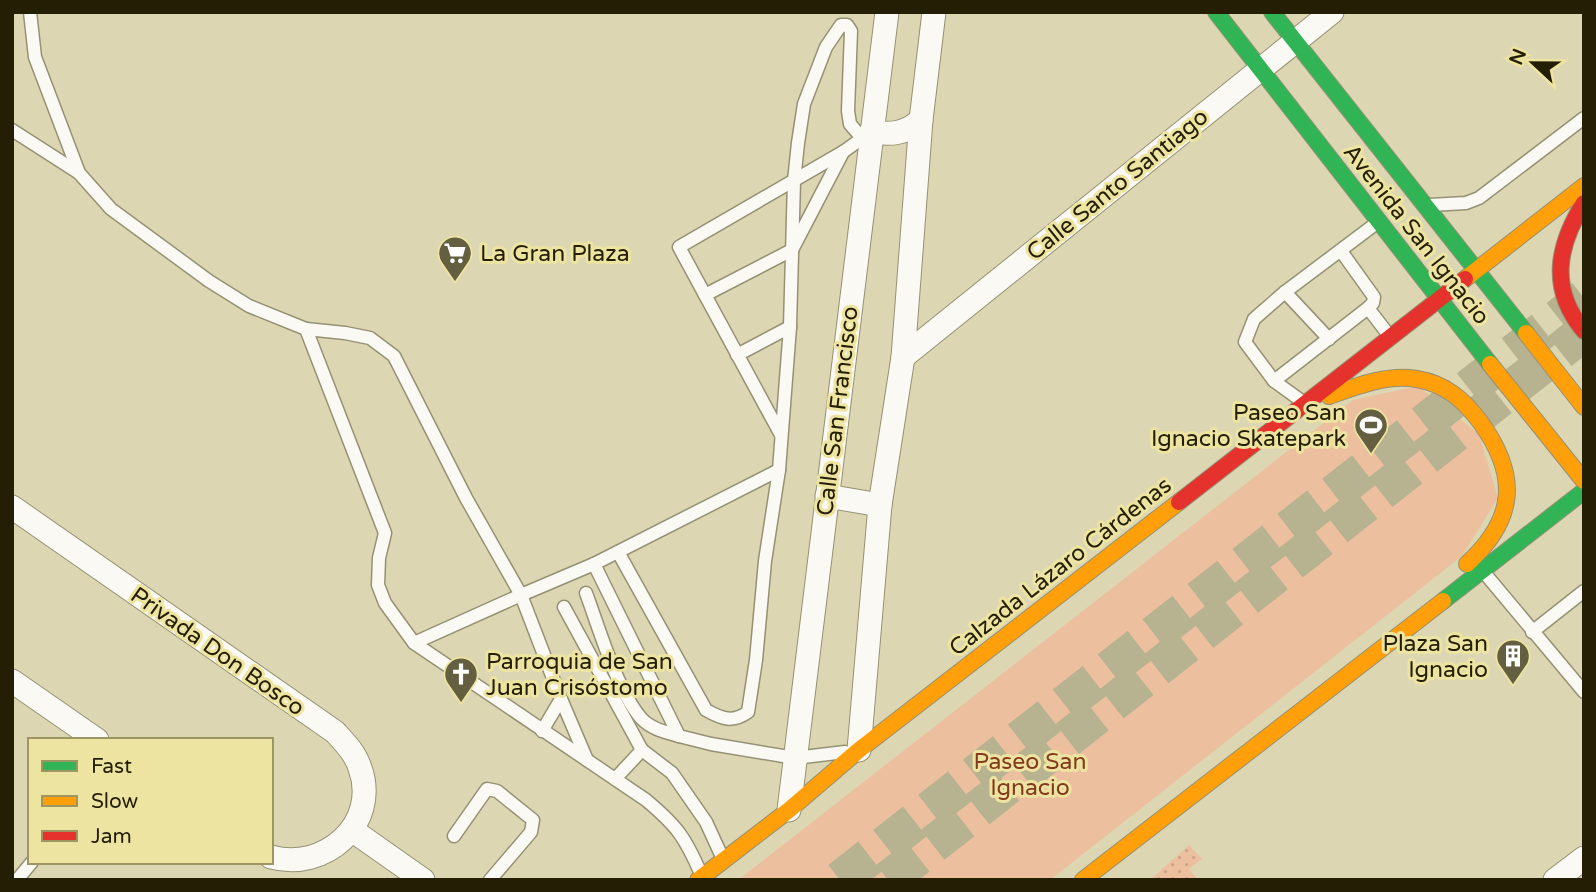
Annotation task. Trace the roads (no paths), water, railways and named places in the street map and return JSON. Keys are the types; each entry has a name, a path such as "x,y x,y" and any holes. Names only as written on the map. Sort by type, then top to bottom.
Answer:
{"street":[{"name":"Calle San Francisco","path":"789,810 867,135 887,12"},
{"path":"859,750 880,505 903,357 921,120 934,12"},
{"name":"Avenida San Ignacio","path":"1216,12 1439,300 1584,481"},
{"name":"Avenida San Ignacio","path":"1272,12 1584,407"},
{"name":"Calle Santo Santiago","path":"903,357 1259,68 1332,12"},
{"path":"867,135 899,133 910,129 921,120"},
{"name":"Calzada Lázaro Cárdenas","path":"700,878 789,810 859,750 1584,186"},
{"path":"1584,203 1575,217 1560,259 1563,291 1576,323 1584,331"},
{"path":"1305,404 1370,381 1408,378 1448,390 1476,416 1498,447 1508,479 1501,517 1483,551 1358,656 1350,672"},
{"path":"1083,880 1584,491"},
{"path":"827,496 880,505"},
{"name":"Privada Don Bosco","path":"12,507 335,732 351,749 361,771 364,793 359,816 352,830"},
{"path":"12,681 94,738"},
{"path":"273,857 307,859 329,851 352,830 423,880"},
{"path":"1555,880 1584,858"}],"lane":[{"path":"30,12 35,57 79,173"},
{"path":"618,552 706,710 723,719 740,718 748,712 756,660 765,561 779,470 790,327 794,181 804,104 826,47 841,18 851,30 848,111 850,124 867,135 844,152 794,181 679,247 781,436"},
{"path":"1426,206 1466,203 1479,198 1584,118"},
{"path":"12,130 79,173 111,209 209,281 249,306 306,330 370,338 394,356 466,498 521,596 587,760"},
{"path":"705,295 792,250 844,152"},
{"path":"1305,404 1274,381 1245,342 1254,319 1285,292 1378,222"},
{"path":"1274,381 1373,303 1374,297 1341,251"},
{"path":"1285,292 1329,339"},
{"path":"1368,308 1391,338"},
{"path":"737,355 790,327"},
{"path":"306,330 385,533 379,558 379,584 385,603 414,643 646,800 667,817 686,840 700,878"},
{"path":"414,643 594,564 779,470"},
{"path":"594,564 680,736"},
{"path":"1482,570 1584,692"},
{"path":"1532,632 1584,591"},
{"path":"586,593 620,681 641,718 655,729 711,744 795,758 859,750"},
{"path":"564,607 642,750 672,773 706,822 724,860"},
{"path":"542,731 561,699"},
{"path":"614,779 642,750"},
{"path":"454,836 487,789 497,791 533,820 531,832 491,880"},
{"path":"17,880 30,864"}],"tunnel":[{"path":"840,880 1584,298"},
{"path":"888,880 1584,332"}],"place":[{"name":"La Gran Plaza","path":"455,283"},
{"name":"Paseo San Ignacio Skatepark","path":"1371,455"},
{"name":"Plaza San Ignacio","path":"1513,686"},
{"name":"Parroquia de San Juan Crisóstomo","path":"461,704"}],"park label":[{"name":"Paseo San Ignacio","path":"1030,774"}]}
